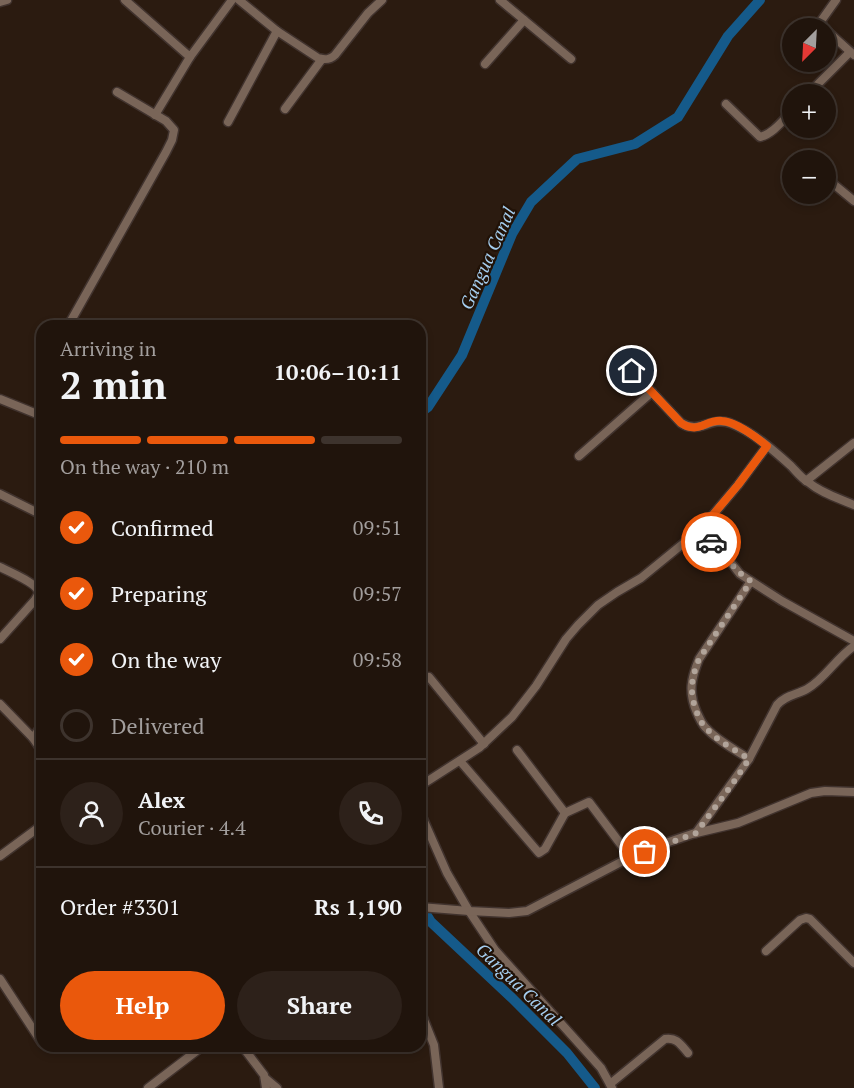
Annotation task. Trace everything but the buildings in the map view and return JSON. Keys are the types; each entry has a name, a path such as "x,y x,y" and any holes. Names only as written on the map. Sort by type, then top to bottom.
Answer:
{"street":[{"path":"0,2 7,0"},
{"path":"125,0 190,57"},
{"path":"155,115 190,57 232,0"},
{"path":"239,0 277,30 322,59 335,56 382,0"},
{"path":"500,0 571,59"},
{"path":"823,18 836,0"},
{"path":"485,64 524,20"},
{"path":"228,122 277,30"},
{"path":"819,84 852,54 836,39"},
{"path":"285,109 322,59"},
{"path":"71,320 172,140 174,130 172,126 117,92"},
{"path":"726,104 760,137 766,136 782,121"},
{"path":"836,186 854,201"},
{"path":"632,371 681,423 694,428 722,421 740,427 767,446 806,481 824,493 854,505"},
{"path":"579,456 652,392"},
{"path":"0,399 36,414"},
{"path":"806,481 854,443"},
{"path":"426,782 484,744 513,717 566,639 597,605 641,578 701,529 767,446"},
{"path":"0,494 36,511"},
{"path":"701,529 740,574 782,601 854,641"},
{"path":"0,567 36,587"},
{"path":"749,759 708,731 699,716 691,692 694,671 699,659 751,581"},
{"path":"0,639 36,598"},
{"path":"696,833 749,759 773,710 780,701 814,684 854,646"},
{"path":"429,677 484,744"},
{"path":"0,704 36,742"},
{"path":"33,738 36,734"},
{"path":"517,750 565,813"},
{"path":"460,761 539,853 545,849 565,813 589,802 630,858"},
{"path":"426,908 509,913 527,911 630,858 660,846 696,833 738,823 811,793 854,792"},
{"path":"426,826 447,873 495,950 590,1055 601,1068 611,1086 665,1039 677,1040 688,1053"},
{"path":"0,856 36,829"},
{"path":"766,951 800,920 806,918 810,919 854,963"},
{"path":"0,980 36,1034"},
{"path":"426,1025 434,1046 439,1088"},
{"path":"148,1088 195,1052"},
{"path":"246,1052 266,1078 277,1088"},
{"path":"266,1078 266,1088"}],"waterway":[{"name":"Gangua Canal","path":"426,408 462,355 512,234 531,202 577,159 635,144 678,117 728,36 760,0"},
{"name":"Gangua Canal","path":"426,914 431,922 567,1053 595,1088"}],"way so far":[{"path":"645,852 696,833 749,759 708,731 702,723 691,692 694,671 699,659 751,581 740,574 720,549 711,542"}],"route":[{"path":"632,371 686,426 694,428 722,421 740,427 767,446 701,529 711,542"}]}
